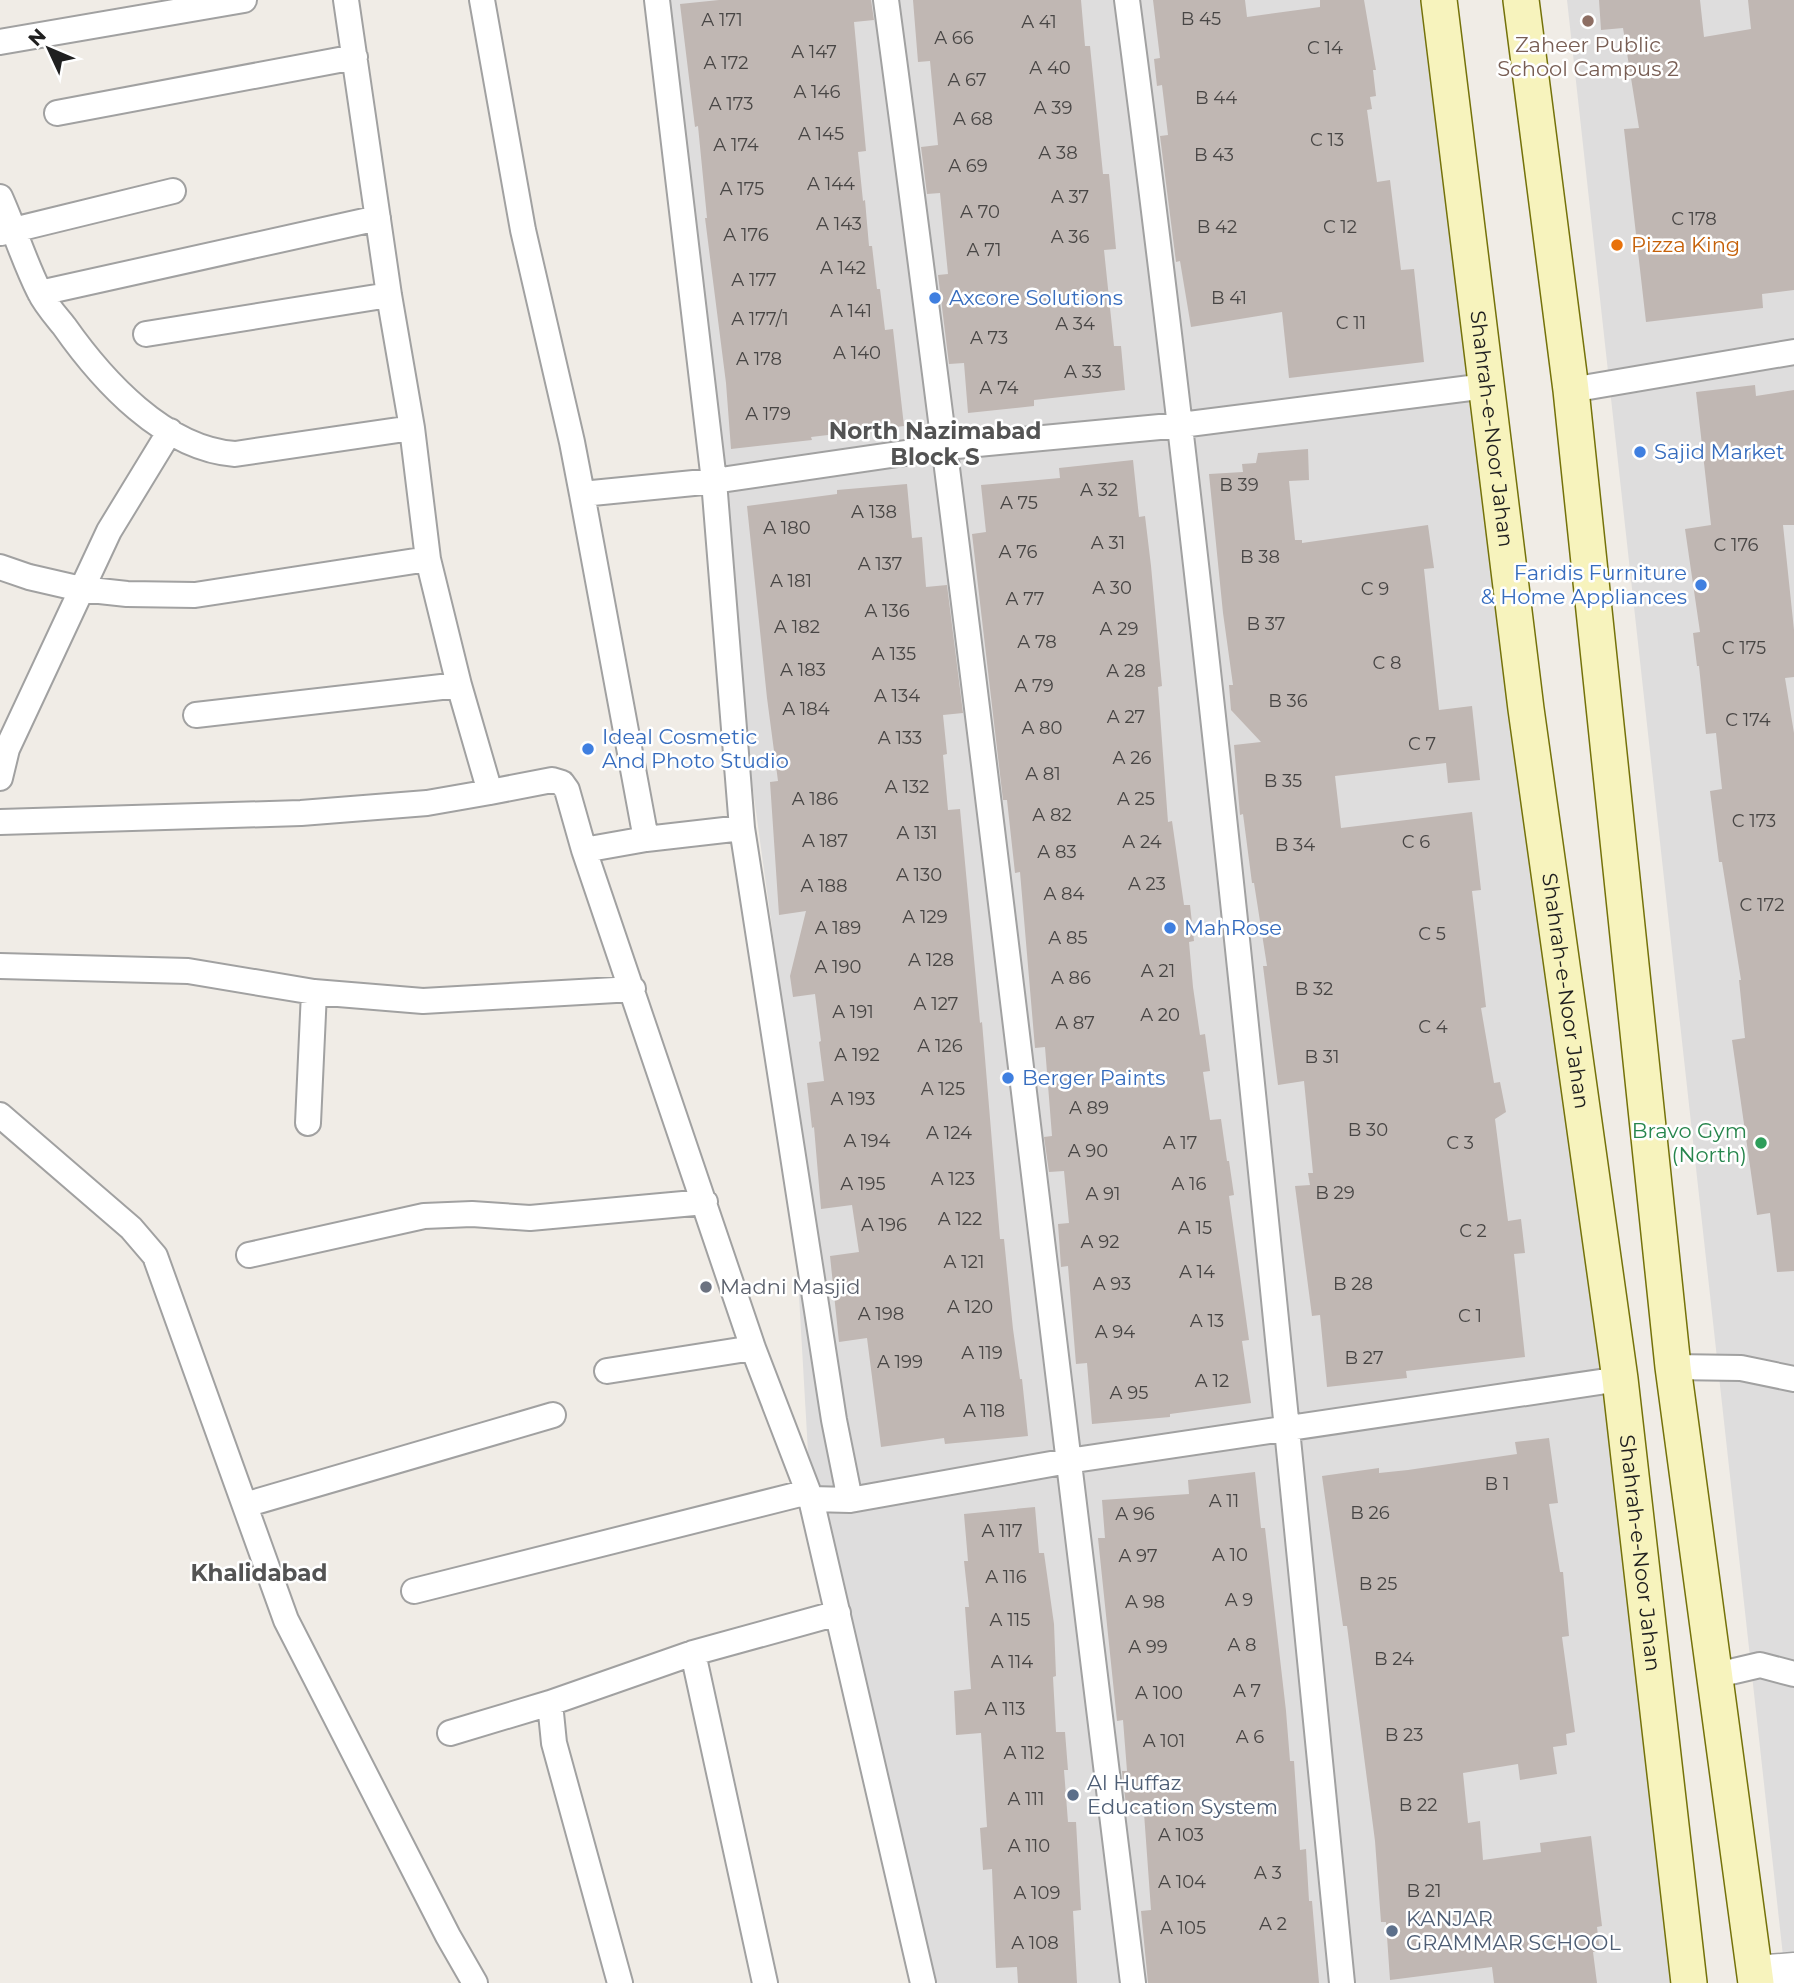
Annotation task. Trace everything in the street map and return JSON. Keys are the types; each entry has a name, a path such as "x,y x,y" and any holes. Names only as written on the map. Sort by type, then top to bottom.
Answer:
{"main road":[{"name":"Shahrah-e-Noor Jahan","path":"1438,0 1526,709 1620,1379 1689,1983"},
{"path":"1521,0 1571,390 1673,1367 1755,1977"}],"street":[{"path":"0,42 244,0"},
{"path":"346,0 388,295 412,428 428,559 459,685 490,792"},
{"path":"482,0 523,230 572,442 646,839"},
{"path":"657,0 714,481 742,828 834,1420 850,1500"},
{"path":"886,0 946,447 1133,1983"},
{"path":"1127,0 1181,425 1287,1428 1342,1983"},
{"path":"57,113 355,57"},
{"path":"7,231 173,191"},
{"path":"0,197 7,231 40,293 100,373 132,405 170,431 217,453 235,454 412,428"},
{"path":"40,293 378,218"},
{"path":"146,334 388,295"},
{"path":"1571,390 1794,352"},
{"path":"582,494 714,481 946,447 1181,425 1486,386"},
{"path":"0,778 7,749 109,531 170,431"},
{"path":"0,567 81,589 127,594 195,595 428,559"},
{"path":"196,715 459,685"},
{"path":"0,822 301,813 427,803 552,780 562,783 567,790 584,850 753,1348 810,1496 922,1983"},
{"path":"584,850 646,839 742,828"},
{"path":"0,966 188,971 314,992 422,1001 633,989"},
{"path":"308,1124 314,992"},
{"path":"0,1115 131,1228 155,1256 286,1620 448,1936 475,1983"},
{"path":"249,1255 424,1216 472,1214 530,1218 705,1202"},
{"path":"607,1371 753,1348"},
{"path":"1673,1367 1741,1368 1794,1379"},
{"path":"414,1591 810,1496 850,1500 1068,1461 1620,1379"},
{"path":"245,1505 553,1415"},
{"path":"450,1733 550,1703 693,1653 838,1613"},
{"path":"693,1653 765,1983"},
{"path":"1713,1676 1760,1665 1794,1674"},
{"path":"550,1703 554,1743 620,1983"},
{"path":"1755,1977 1794,1969"}],"shaded area":[{"name":"North Nazimabad Block S","path":"654,0 1441,0 1682,1983 923,1983 811,1504 782,1001 711,484"},
{"path":"1567,0 1794,0 1794,1983 1786,1983"}],"building":[{"path":"719,0 871,0 874,20 854,22 866,151 858,152 869,246 872,246 885,330 893,329 904,426 731,449 726,383 705,218 698,126 695,127 680,4"},
{"path":"913,0 1081,0 1085,46 1090,46 1103,174 1109,174 1116,249 1104,250 1114,346 1121,346 1125,390 1034,400 1034,406 968,413 964,363 949,364 938,275 948,274 940,193 927,194 921,147 938,145 930,61 918,62"},
{"path":"1153,0 1245,0 1247,17 1320,7 1320,0 1364,0 1376,70 1373,70 1376,96 1370,97 1372,109 1367,110 1377,182 1390,180 1401,270 1414,269 1424,362 1289,378 1282,312 1191,327 1180,261 1176,262 1160,136 1168,135 1162,85 1157,86 1154,59 1160,58"},
{"path":"1599,0 1700,0 1704,37 1751,29 1748,0 1794,0 1794,290 1762,294 1763,308 1646,322 1624,129 1639,128 1623,28 1601,30"},
{"path":"1755,385 1756,396 1794,390 1794,525 1783,525 1794,630 1794,677 1785,678 1794,733 1794,1271 1777,1272 1770,1213 1757,1215 1732,1040 1745,1038 1741,980 1722,862 1719,862 1710,791 1722,789 1716,733 1706,734 1693,633 1700,632 1685,529 1711,525 1696,392"},
{"path":"1308,449 1309,480 1289,481 1295,540 1302,540 1302,543 1428,525 1434,568 1424,569 1439,710 1472,706 1480,780 1448,783 1446,763 1335,776 1341,828 1472,812 1481,890 1472,891 1486,1007 1481,1008 1494,1083 1500,1082 1506,1112 1495,1119 1508,1221 1521,1219 1525,1253 1514,1254 1525,1357 1406,1371 1407,1378 1327,1387 1320,1315 1312,1316 1295,1186 1310,1185 1308,1173 1313,1173 1304,1081 1278,1085 1263,966 1267,966 1243,814 1240,815 1234,745 1261,742 1231,710 1229,685 1233,685 1209,474 1243,472 1242,464 1256,463 1258,453"},
{"path":"1133,460 1139,517 1145,516 1151,566 1162,686 1158,687 1168,822 1172,821 1184,905 1190,905 1194,941 1189,942 1193,987 1200,1035 1205,1034 1210,1071 1203,1072 1210,1120 1221,1119 1234,1195 1229,1196 1249,1340 1242,1341 1251,1403 1170,1414 1170,1417 1092,1424 1087,1363 1076,1364 1068,1266 1061,1267 1058,1224 1069,1223 1064,1171 1049,1172 1044,1137 1052,1136 1045,1047 1035,1048 1020,872 1015,873 1007,800 1003,800 972,534 986,532 981,485 1060,478 1059,468"},
{"path":"907,484 912,538 922,537 926,587 947,585 963,713 943,715 947,754 943,755 948,810 960,809 980,1023 982,1022 1000,1239 1004,1239 1028,1436 945,1444 944,1438 881,1447 867,1338 839,1342 830,1256 859,1252 852,1205 821,1209 807,1083 824,1081 821,1041 815,994 793,997 790,976 806,911 779,915 770,782 778,781 747,506 837,494 837,490"},
{"path":"1549,1438 1558,1503 1549,1504 1560,1572 1563,1572 1569,1636 1562,1637 1575,1732 1566,1734 1567,1745 1553,1747 1557,1774 1520,1780 1518,1764 1463,1773 1468,1823 1480,1821 1483,1860 1541,1852 1540,1843 1591,1836 1602,1926 1597,1927 1600,1952 1593,1952 1597,1983 1494,1983 1492,1967 1390,1980 1386,1922 1381,1922 1375,1841 1347,1626 1343,1626 1322,1476 1379,1468 1379,1473 1408,1470 1517,1454 1515,1442"},
{"path":"1255,1472 1261,1528 1265,1528 1290,1761 1294,1761 1300,1850 1306,1849 1319,1983 1148,1983 1141,1911 1151,1910 1144,1813 1127,1814 1122,1771 1127,1771 1123,1720 1117,1721 1098,1538 1105,1538 1102,1500 1189,1494 1188,1480"},
{"path":"1035,1507 1039,1553 1044,1553 1054,1624 1056,1732 1065,1732 1068,1770 1064,1770 1068,1822 1076,1822 1081,1910 1073,1911 1077,1983 1018,1983 1017,1967 996,1968 992,1869 983,1870 980,1828 987,1827 981,1733 956,1735 954,1691 971,1689 965,1607 969,1607 964,1561 968,1561 964,1514"}],"place":[{"name":"Zaheer Public School Campus 2","path":"1588,21"},
{"name":"Pizza King","path":"1617,245"},
{"name":"Axcore Solutions","path":"935,298"},
{"name":"Sajid Market","path":"1640,452"},
{"name":"Faridis Furniture & Home Appliances","path":"1701,585"},
{"name":"Ideal Cosmetic And Photo Studio","path":"588,749"},
{"name":"MahRose","path":"1170,928"},
{"name":"Berger Paints","path":"1008,1078"},
{"name":"Bravo Gym (North)","path":"1761,1143"},
{"name":"Madni Masjid","path":"706,1287"},
{"name":"Al Huffaz Education System","path":"1073,1795"},
{"name":"KANJAR GRAMMAR SCHOOL","path":"1392,1931"}],"district":[{"name":"North Nazimabad Block S","path":"935,444"},
{"name":"Khalidabad","path":"259,1573"}]}
